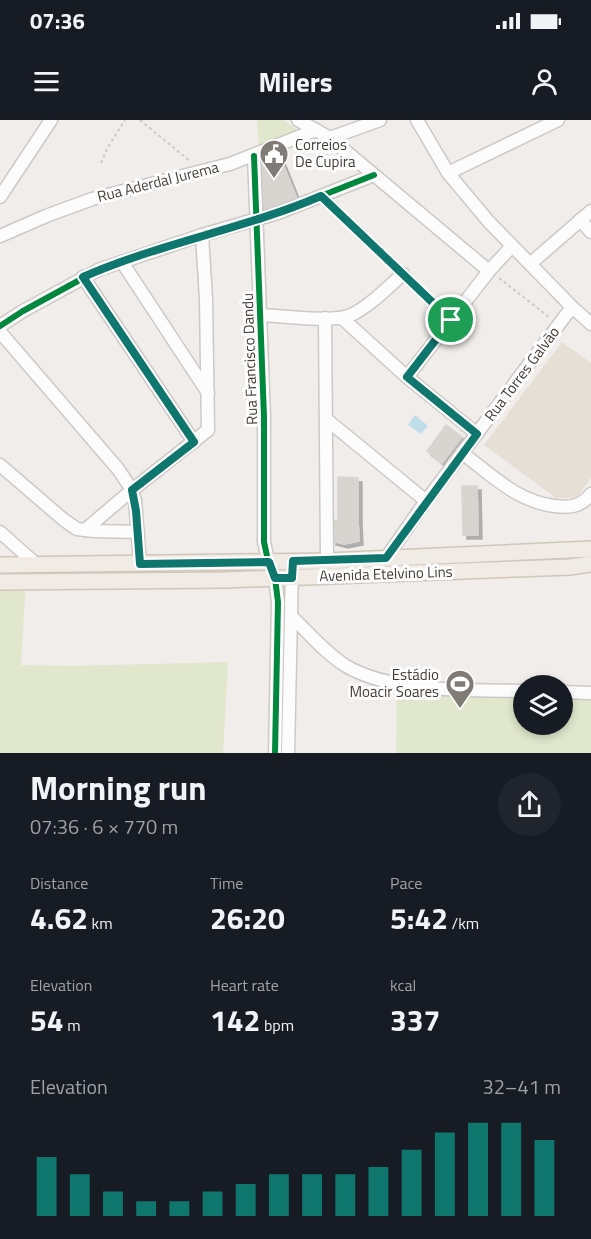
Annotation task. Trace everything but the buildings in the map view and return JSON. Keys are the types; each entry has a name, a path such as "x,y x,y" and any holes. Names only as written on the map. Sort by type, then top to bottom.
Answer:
{"main road":[{"name":"Avenida Etelvino Lins","path":"0,565 327,561 591,549"},
{"path":"526,553 527,568"},
{"path":"174,564 174,580"},
{"name":"Avenida Etelvino Lins","path":"0,582 292,578 591,564"}],"street":[{"path":"0,196 51,120"},
{"path":"298,120 330,138 489,271"},
{"path":"330,138 380,120"},
{"path":"417,120 448,173 489,222 591,324"},
{"path":"448,173 558,120"},
{"name":"Rua Aderdal Jurema","path":"2,230 92,199 254,156 316,130"},
{"name":"Rua Francisco Dandu","path":"254,156 264,417 264,542 275,578 278,602 275,753"},
{"path":"0,326 83,277 202,235 256,220 374,175"},
{"path":"530,264 591,211"},
{"path":"580,220 591,232"},
{"path":"85,530 209,428 202,235"},
{"path":"407,377 489,271 512,246"},
{"path":"122,262 208,394"},
{"path":"261,315 342,318 363,307 403,274"},
{"path":"83,277 194,442"},
{"name":"Rua Torres Galvão","path":"386,558 572,307"},
{"path":"325,318 327,561"},
{"path":"342,318 407,377 477,434"},
{"path":"0,332 117,469 132,490 135,500 140,564"},
{"path":"326,419 426,501"},
{"path":"462,453 515,494 528,501 574,507 581,504 591,494"},
{"path":"0,465 77,529 138,532"},
{"path":"0,532 36,564"},
{"path":"288,753 293,561"},
{"path":"291,616 334,658 364,674 422,687 513,691"},
{"path":"573,692 591,693"}],"path":[{"path":"101,163 125,120"},
{"path":"140,120 202,171"},
{"path":"321,196 451,320"},
{"path":"489,271 559,324"}],"shaded area":[{"path":"562,342 591,363 591,478 577,498 556,498 484,445"}],"green space":[{"path":"257,120 283,120 297,130 294,135 259,149"},
{"path":"26,579 21,665 228,662 223,753 0,753 0,580"},
{"name":"Estádio Moacir Soares","path":"397,687 513,692 513,735 573,735 573,694 591,695 591,753 396,753"}],"water":[{"path":"415,415 428,426 421,434 408,425"}],"cycle path":[{"path":"254,156 264,417 264,542 275,578 278,602 275,753"},
{"path":"0,326 98,270 202,235 278,213 374,175"}],"place":[{"name":"Correios De Cupira","path":"274,180"},
{"name":"Estádio Moacir Soares","path":"460,710"}],"route":[{"path":"321,196 451,320 407,377 477,434 386,558 293,561 292,578 275,578 269,562 140,564 135,500 132,490 194,442 83,277 202,235 298,206 321,196"}]}
